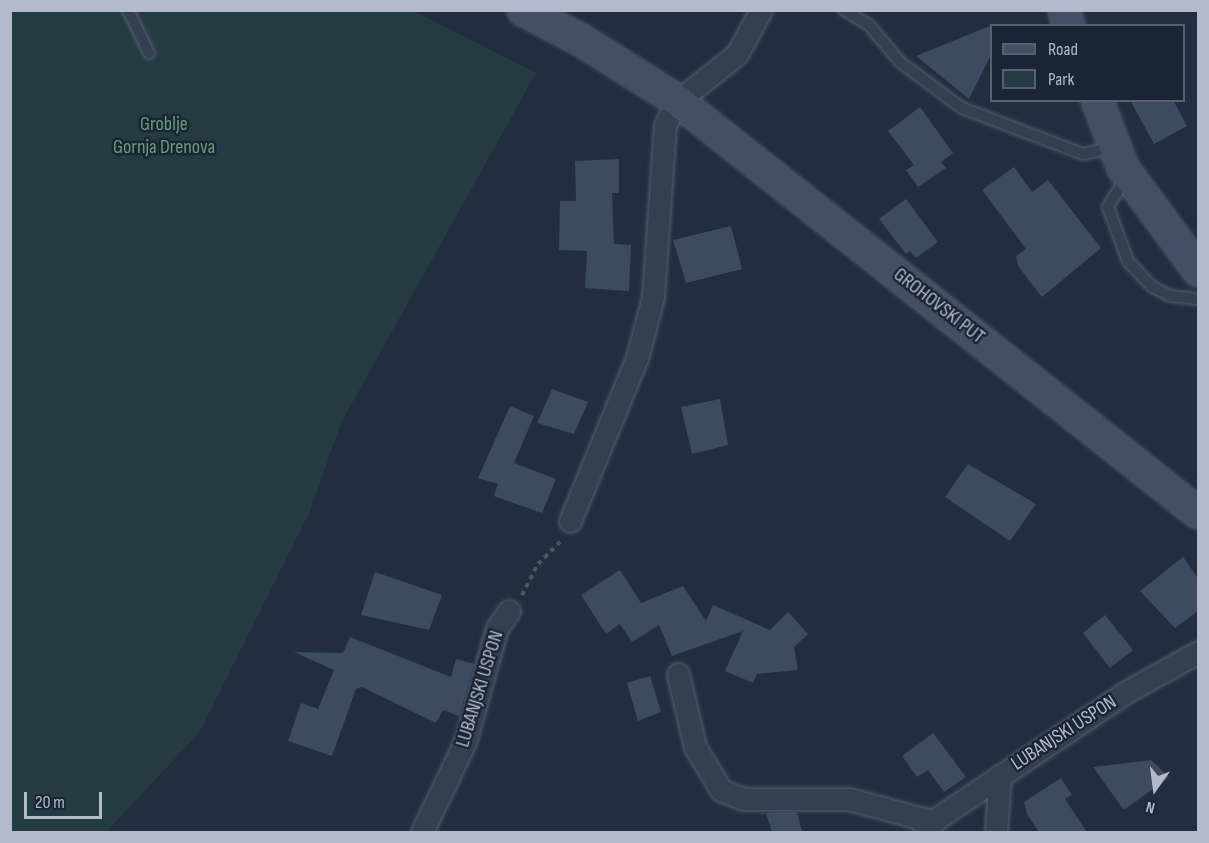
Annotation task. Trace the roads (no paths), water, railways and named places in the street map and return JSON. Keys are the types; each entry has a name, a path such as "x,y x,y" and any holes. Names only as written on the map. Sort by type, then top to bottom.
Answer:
{"main road":[{"name":"GROHOVSKI PUT","path":"523,10 581,40 678,101 1198,513"},
{"path":"1098,102 1112,148 1127,176 1198,270"}],"street":[{"path":"570,521 637,358 653,297 665,125 678,101 737,54 761,10"},
{"name":"LUBANJSKI USPON","path":"422,832 465,742 497,628 508,611"},
{"name":"LUBANJSKI USPON","path":"914,832 934,822 1000,775 1198,652"},
{"path":"678,674 696,747 721,790 743,800 849,799 934,822"},
{"path":"996,832 1000,775"}],"lane":[{"path":"128,10 149,53"},
{"path":"844,10 869,26 900,62 962,108 1083,154 1112,148"},
{"path":"1127,176 1108,207 1128,261 1151,286 1170,296 1198,299"}],"park label":[{"name":"Groblje Gornja Drenova","path":"164,136"}]}
